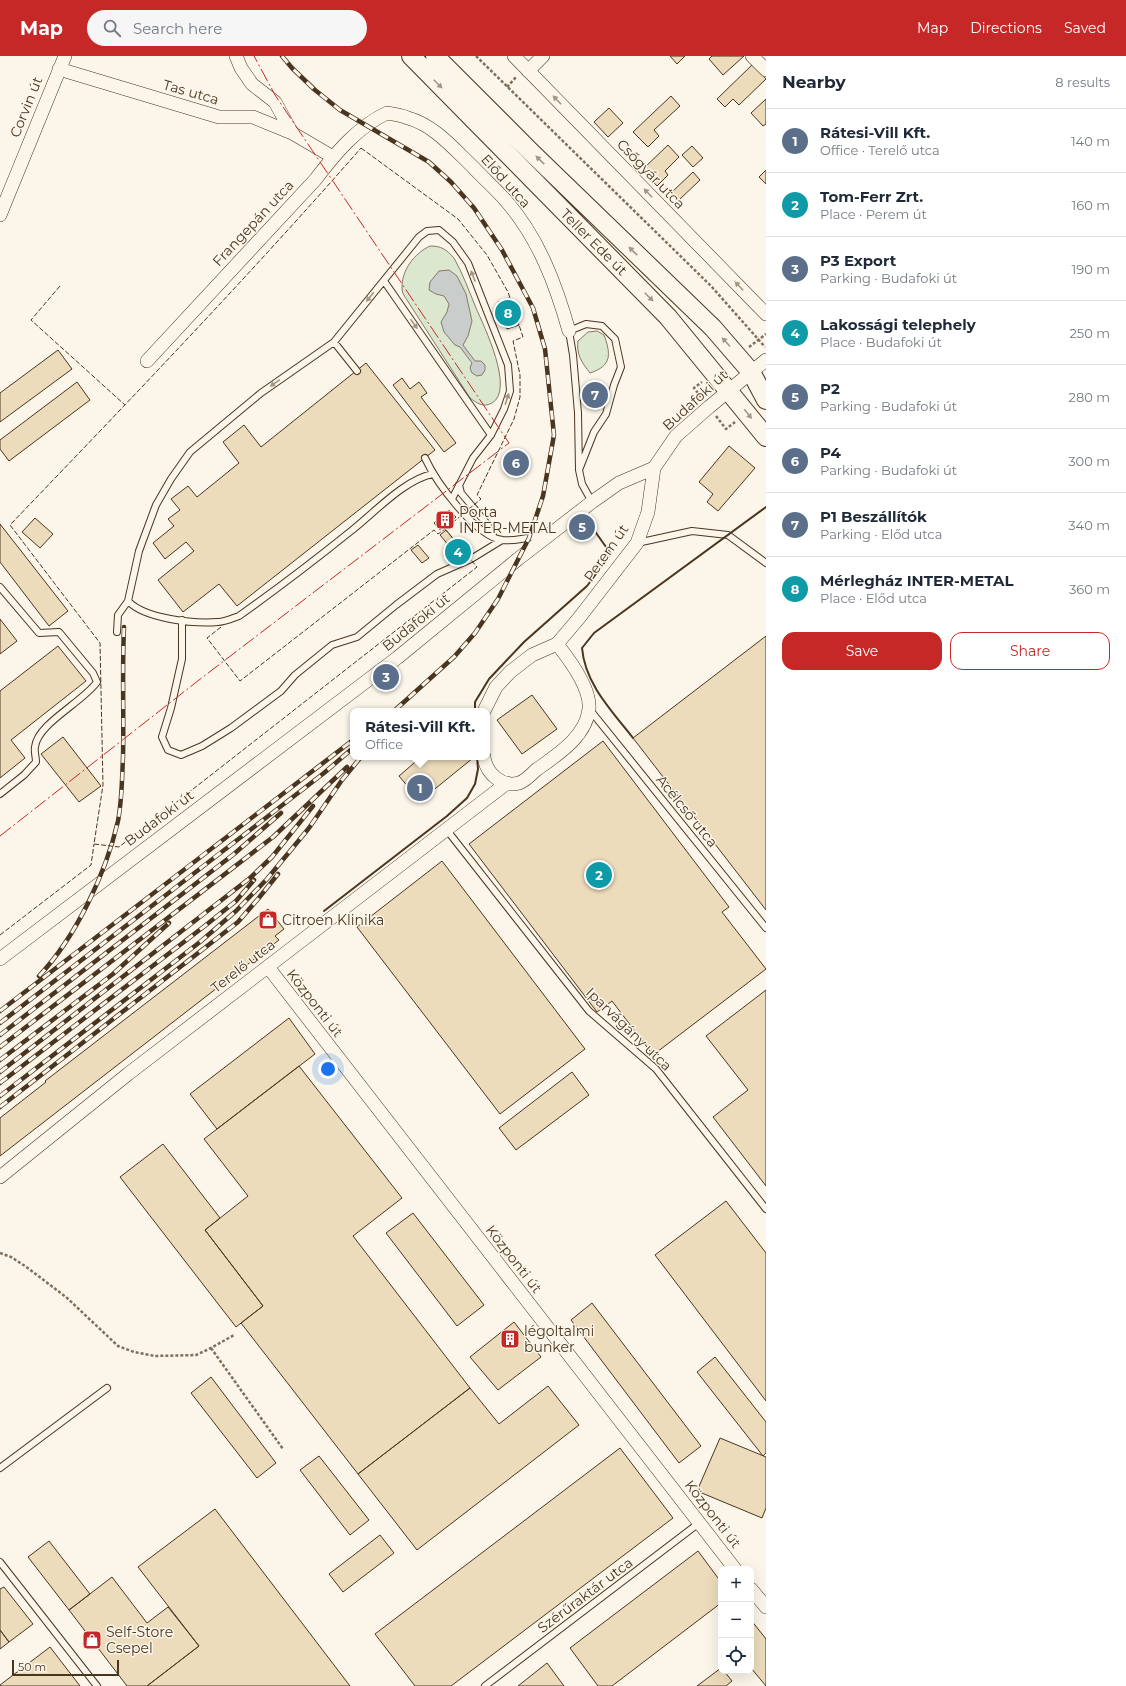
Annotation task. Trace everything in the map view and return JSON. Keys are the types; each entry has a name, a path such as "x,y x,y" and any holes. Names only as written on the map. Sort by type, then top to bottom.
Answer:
{"main road":[{"name":"Teller Ede út","path":"411,56 668,317 730,391 766,437"},
{"name":"Teller Ede út","path":"435,56 532,153 713,328 750,372 766,400"}],"street":[{"name":"Corvin út","path":"0,215 64,56"},
{"path":"236,56 241,68 252,84 276,102 292,132"},
{"name":"Csőgyár utca","path":"514,56 766,314"},
{"path":"528,71 543,56"},
{"path":"752,56 766,70"},
{"name":"Tas utca","path":"59,69 218,117 253,117 292,132 333,157"},
{"name":"Frangepán utca","path":"147,361 315,180 333,157 365,126 387,113"},
{"name":"Előd utca","path":"387,113 409,118 429,128 449,143 507,202 526,229 544,260 560,300 569,331"},
{"name":"Budafoki út","path":"0,959 397,658 592,502 619,483 654,468 676,436 766,360"},
{"name":"Perem út","path":"486,708 496,687 510,672 532,655 557,644 580,618 637,543 648,512 654,468"},
{"path":"484,760 492,774 497,779 507,783 519,783 570,744 584,726 589,709 587,697 578,673 557,644"},
{"name":"Terelő utca","path":"0,1177 128,1074 507,783"},
{"name":"Központi út","path":"268,967 733,1566"},
{"path":"754,1592 766,1607"}],"lane":[{"path":"117,632 118,615 128,601 139,551 156,505 171,479 190,452 261,393 334,342 419,237 427,231 439,230 453,242 468,263 508,365 510,391 504,409 490,435 473,458 452,499"},
{"path":"384,280 490,435"},
{"path":"580,470 594,432 606,414 621,367 615,339 602,326 586,324 569,331 573,355 578,413 580,470 582,484 592,502"},
{"path":"334,342 357,371"},
{"path":"425,458 433,474 473,524 502,540"},
{"path":"128,601 133,606 149,614 182,620 219,622 239,616 351,532 406,486 423,476 433,474"},
{"path":"459,485 462,493 488,525 493,536"},
{"path":"182,620 182,659 171,708 162,737 168,750 181,756 202,746 237,724 281,691 295,675 332,645 357,637 396,604 437,574 471,559 502,540 529,538 554,531"},
{"path":"637,543 692,531 728,535 766,563"},
{"path":"0,587 39,633 59,632 93,673 97,682 91,691 44,727 34,745 36,762 24,775 0,794"},
{"name":"Acélcső utca","path":"589,709 766,928"},
{"name":"Iparvágány utca","path":"446,829 589,1011 656,1069 766,1209"},
{"path":"0,1468 108,1388"},
{"name":"Szérűraktár utca","path":"485,1686 699,1523"},
{"path":"0,1562 97,1686"}],"path":[{"path":"476,56 712,287 766,348"},
{"path":"0,1254 11,1257 25,1266 66,1297 118,1346 134,1352 155,1356 196,1355 234,1335"},
{"path":"211,1348 283,1449"}],"green space":[{"path":"430,246 443,249 454,258 491,343 496,357 500,385 498,396 492,403 486,405 480,404 470,398 402,292 402,282 406,269 419,253"},
{"path":"597,331 604,335 608,348 608,358 602,367 590,373 580,358 578,341 588,332"}],"shaded area":[{"path":"449,270 457,276 466,294 472,321 468,336 463,345 475,361 481,361 485,365 485,370 482,375 477,376 472,373 470,368 472,363 460,347 455,345 444,332 441,322 447,312 449,304 444,296 429,290 430,282 439,271"}],"building":[{"path":"670,56 685,56 677,64"},
{"path":"712,56 744,56 723,75 709,59"},
{"path":"753,64 766,79 739,105 733,99 725,107 717,99"},
{"path":"671,96 680,106 654,130 659,136 648,147 633,132"},
{"path":"766,99 766,124 763,126 751,113"},
{"path":"609,108 623,123 608,137 594,122"},
{"path":"668,145 679,157 665,171 668,175 657,186 642,170"},
{"path":"692,146 703,158 693,167 682,155"},
{"path":"766,170 766,184 759,177"},
{"path":"693,172 700,180 679,200 672,192"},
{"path":"509,298 519,325 507,329 498,302"},
{"path":"58,350 72,369 0,422 0,393"},
{"path":"366,363 435,450 237,606 219,584 183,612 158,580 194,551 186,542 165,559 153,543 174,526 168,519 180,510 171,499 188,486 197,497 239,463 223,442 244,425 261,447"},
{"path":"402,378 410,389 419,382 427,393 421,397 456,443 444,452 393,385"},
{"path":"77,382 90,400 9,461 0,449 0,440"},
{"path":"729,446 755,468 718,511 707,502 713,494 699,482"},
{"name":"Porta INTER-METAL","path":"449,510 456,517 440,530 434,523"},
{"path":"35,518 53,534 40,548 22,532"},
{"path":"0,524 68,611 49,626 0,562"},
{"path":"446,530 456,542 450,547 440,535"},
{"path":"418,545 429,558 422,563 411,550"},
{"path":"458,546 464,553 458,558 452,551"},
{"path":"0,619 17,641 0,654"},
{"path":"766,636 766,910 633,738"},
{"path":"58,646 86,681 11,740 25,758 0,778 0,691"},
{"path":"532,695 557,729 522,754 497,720"},
{"path":"63,737 101,786 79,802 41,754"},
{"path":"603,741 729,907 722,912 766,969 653,1055 612,1001 597,1012 469,844"},
{"path":"418,760 471,760 420,801 399,776"},
{"path":"442,861 585,1049 500,1114 357,927"},
{"path":"268,909 284,929 275,936 279,940 0,1156 0,1118 46,1082 45,1081"},
{"path":"766,990 766,1186 713,1117 748,1090 706,1036"},
{"path":"289,1018 315,1054 217,1129 190,1094"},
{"path":"299,1066 402,1198 353,1236 470,1388 358,1474 241,1323 263,1306 205,1230 248,1196 204,1139"},
{"path":"572,1072 589,1095 516,1150 499,1128"},
{"path":"163,1144 220,1218 205,1230 263,1306 236,1327 120,1177"},
{"path":"726,1201 766,1253 766,1401 655,1255"},
{"path":"413,1213 484,1305 457,1326 386,1233"},
{"path":"592,1303 701,1446 679,1463 571,1320"},
{"name":"légoltalmi bunker","path":"514,1322 541,1357 498,1390 470,1357"},
{"path":"715,1357 766,1422 766,1453 763,1456 697,1372"},
{"path":"211,1377 276,1463 257,1478 191,1393"},
{"path":"548,1386 579,1425 417,1550 358,1474 470,1388 499,1424"},
{"path":"720,1438 766,1457 766,1508 762,1518 697,1491"},
{"path":"620,1448 673,1518 451,1686 415,1686 375,1634"},
{"path":"319,1456 369,1520 350,1535 300,1470"},
{"path":"215,1509 350,1686 147,1686 199,1646 138,1567"},
{"path":"380,1535 394,1553 343,1592 329,1574"},
{"path":"49,1541 90,1594 69,1610 28,1557"},
{"path":"698,1551 718,1578 718,1605 612,1686 598,1686 570,1648"},
{"path":"112,1577 147,1623 168,1607 199,1646 147,1686 127,1686 69,1610"},
{"path":"4,1587 33,1624 9,1642 0,1630 0,1589"},
{"path":"754,1624 766,1639 766,1686 754,1672"},
{"path":"0,1630 9,1642 0,1649"},
{"path":"50,1647 80,1686 0,1686 0,1685"},
{"path":"547,1663 564,1686 518,1686"},
{"path":"718,1670 718,1674 726,1674 732,1681 726,1686 697,1686"}],"railway":[{"path":"282,56 315,90 340,110 429,162 451,182 474,208 502,250 533,308 545,349 554,435 543,496 529,538 498,599 475,633 454,657 397,708"},
{"path":"39,976 65,943 88,903 106,862 118,821 123,757 124,627"},
{"path":"0,1011 350,742"},
{"path":"0,1023 324,773 350,751"},
{"path":"0,1096 200,942 236,911 267,879 309,828 342,780 359,760"},
{"path":"0,1047 273,837 347,767"},
{"path":"0,1072 250,878 272,857 313,806"},
{"path":"0,1035 234,854 281,813"},
{"path":"0,1107 238,922 278,874"},
{"path":"0,1083 206,925 236,901 254,880"},
{"path":"0,1060 113,974 169,923"}],"fence":[{"path":"361,148 458,219 487,255 508,292 523,337 513,341 520,375 520,397 514,419 477,495 481,499 445,529 477,567 119,847 94,844 103,785 100,643 10,525 232,291 361,148"},
{"path":"60,286 31,320 125,405"},
{"path":"221,627 207,638 240,681 434,530 438,534 445,529"},
{"path":"0,935 91,865 94,844"}],"wall":[{"path":"633,738 608,707 594,685 584,661 582,648 594,633 766,507"},
{"path":"475,708 475,702 489,679 524,642 587,586 611,554 594,530"},
{"path":"324,911 447,816 467,798 475,784 478,769 477,760"}],"power":[{"path":"0,836 199,680 509,443 275,95 254,56"}],"place":[{"name":"Mérlegház INTER-METAL","path":"508,313"},
{"name":"P1 Beszállítók","path":"595,395"},
{"name":"P4","path":"516,463"},
{"name":"Porta INTER-METAL","path":"445,520"},
{"name":"P2","path":"582,527"},
{"name":"Lakossági telephely","path":"458,552"},
{"name":"P3 Export","path":"386,677"},
{"name":"Rátesi-Vill Kft.","path":"420,788"},
{"name":"Tom-Ferr Zrt.","path":"599,875"},
{"name":"Citroen Klinika","path":"268,920"},
{"name":"légoltalmi bunker","path":"510,1339"},
{"name":"Self-Store Csepel","path":"92,1640"}]}
